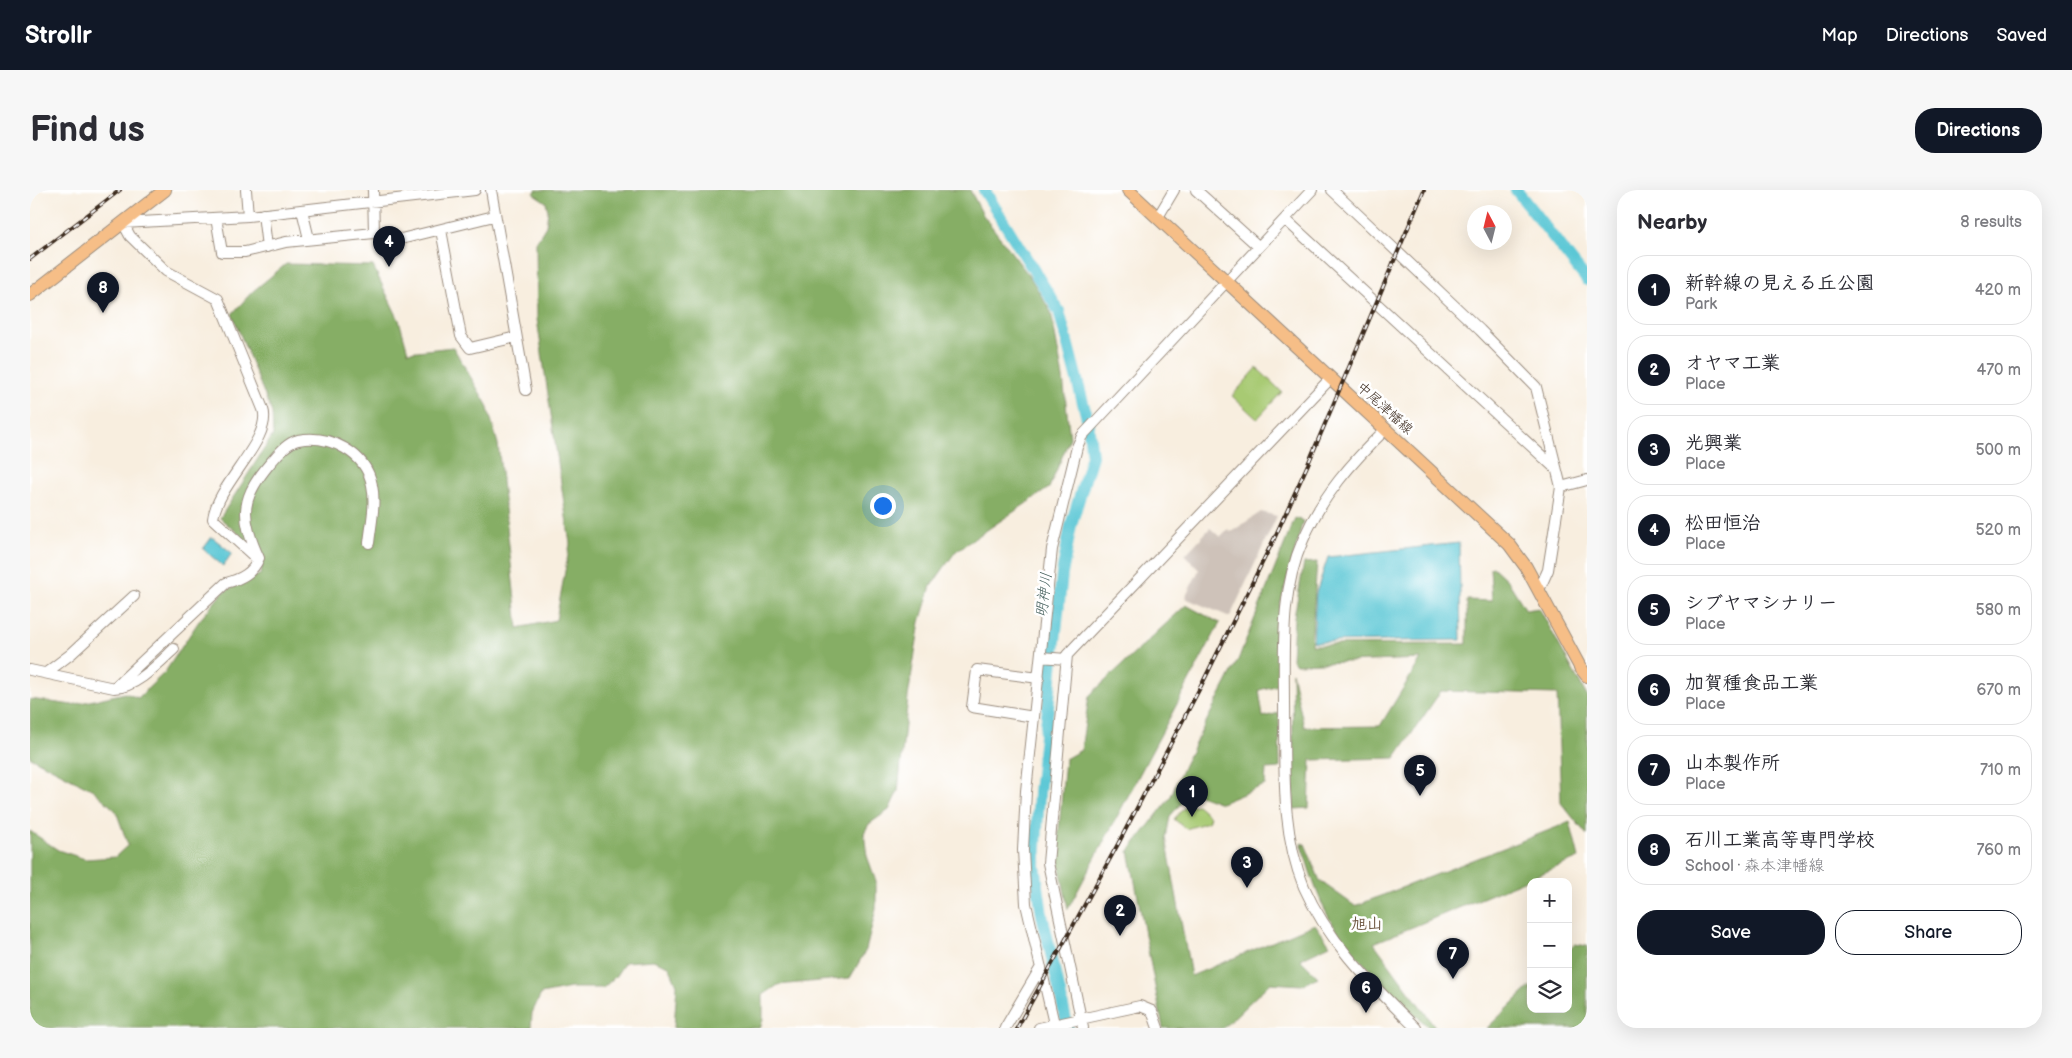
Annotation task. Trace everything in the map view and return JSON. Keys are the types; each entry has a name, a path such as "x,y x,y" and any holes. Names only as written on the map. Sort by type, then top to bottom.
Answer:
{"main road":[{"path":"30,295 166,190"},
{"name":"中尾津幡線","path":"1128,190 1509,544 1526,567 1587,676"}],"street":[{"path":"246,190 248,216"},
{"path":"373,190 374,233"},
{"path":"258,560 214,519 217,506 227,486 259,438 264,418 263,409 218,299 166,271 130,236 123,223 248,216 475,190"},
{"path":"491,190 494,216 526,390"},
{"path":"1158,218 1174,190"},
{"path":"1196,190 1259,247"},
{"path":"1055,1025 1026,904 1023,850 1034,717 1043,658 1052,549 1082,436 1312,190"},
{"path":"1332,190 1480,330 1536,388 1561,487 1548,570 1539,590"},
{"path":"302,210 309,240"},
{"path":"262,214 267,247"},
{"path":"216,218 222,252 245,252 309,240 374,233 401,239 494,216"},
{"path":"1285,219 1557,469"},
{"path":"441,230 461,336 470,348 516,337"},
{"path":"1083,1028 1078,1018 1048,863 1062,659 1330,379"},
{"path":"1386,429 1356,458 1332,488 1312,520 1295,564 1288,590 1284,625 1284,783 1286,819 1293,855 1316,909 1330,934 1353,964 1416,1028"},
{"path":"114,688 226,583 248,574 256,567 259,558 245,523 247,502 252,485 286,446 298,440 331,443 348,449 357,455 372,484 374,497 369,543"},
{"path":"1561,487 1587,480"},
{"path":"46,674 71,654 134,596"},
{"path":"30,670 114,688 122,688 154,667 174,649"},
{"path":"1043,658 1062,659"},
{"path":"1034,717 972,707 976,670 1039,678"},
{"path":"1005,1028 1040,967"},
{"path":"1039,1028 1140,1006 1152,1011 1158,1028"}],"shaded area":[{"path":"1261,512 1277,516 1230,617 1185,598 1199,570 1185,555 1210,528 1220,537 1228,529 1231,532"}],"green space":[{"path":"536,190 970,190 983,215 1030,277 1051,312 1063,378 1070,438 1049,488 956,551 931,586 920,622 908,697 898,791 889,810 869,824 864,833 867,856 876,881 876,909 866,950 850,978 778,985 763,995 763,1019 760,1028 674,1028 677,985 669,966 653,960 625,962 615,977 603,988 571,988 541,994 532,1013 531,1028 30,1028 30,831 58,850 85,859 115,857 128,845 116,811 93,790 30,757 30,699 72,705 125,693 138,698 165,672 199,621 223,592 261,574 263,555 220,518 273,435 272,413 232,314 252,292 286,264 373,266 399,320 408,352 453,347 487,405 498,444 518,628 556,620 570,544 537,319 536,242 546,226 548,211 546,202 534,194"},
{"path":"1257,368 1282,392 1257,419 1232,396"},
{"path":"1295,518 1303,521 1280,606 1279,685 1259,690 1263,717 1279,713 1280,768 1266,769 1265,785 1221,803 1191,792 1170,816 1166,838 1191,976 1315,924 1330,945 1300,959 1318,977 1302,985 1270,983 1223,1028 1163,1028 1129,851 1170,798 1184,765 1238,660"},
{"path":"1317,562 1311,645 1467,644 1467,600 1492,601 1490,568 1493,567 1508,581 1526,610 1539,608 1587,696 1587,835 1561,803 1557,694 1441,691 1395,758 1311,760 1309,808 1294,809 1292,672 1304,727 1380,726 1421,659 1296,664 1292,660 1294,617 1304,563"},
{"path":"1186,605 1220,623 1068,909 1057,853 1065,759 1081,750 1089,696"},
{"path":"1197,805 1210,816 1208,822 1186,829 1174,819 1185,807"},
{"path":"1570,822 1579,858 1374,943 1436,1028 1429,1028 1389,989 1350,948 1339,933 1320,900 1301,843 1305,844 1320,881 1355,906"},
{"path":"1575,944 1587,946 1587,1028 1487,1028 1527,990 1527,1013 1572,1013 1572,947"}],"water":[{"path":"212,537 232,553 223,566 203,549"},
{"path":"1459,543 1461,640 1313,642 1316,593 1328,557"}],"waterway":[{"name":"明神川","path":"984,190 1059,311 1088,422 1092,456 1071,525 1062,574 1039,793 1035,865 1042,915 1068,1028"},
{"path":"1516,190 1587,280"}],"railway":[{"path":"30,259 120,190"},
{"path":"1017,1028 1118,844 1203,682 1274,539 1308,464 1424,190"}],"place":[{"name":"松田恒治","path":"389,267"},
{"name":"石川工業高等専門学校","path":"103,313"},
{"name":"シブヤマシナリー","path":"1420,796"},
{"name":"新幹線の見える丘公園","path":"1192,817"},
{"name":"光興業","path":"1247,888"},
{"name":"オヤマ工業","path":"1120,936"},
{"name":"山本製作所","path":"1453,979"},
{"name":"加賀種食品工業","path":"1366,1013"}],"district":[{"name":"旭山","path":"1367,924"}]}
